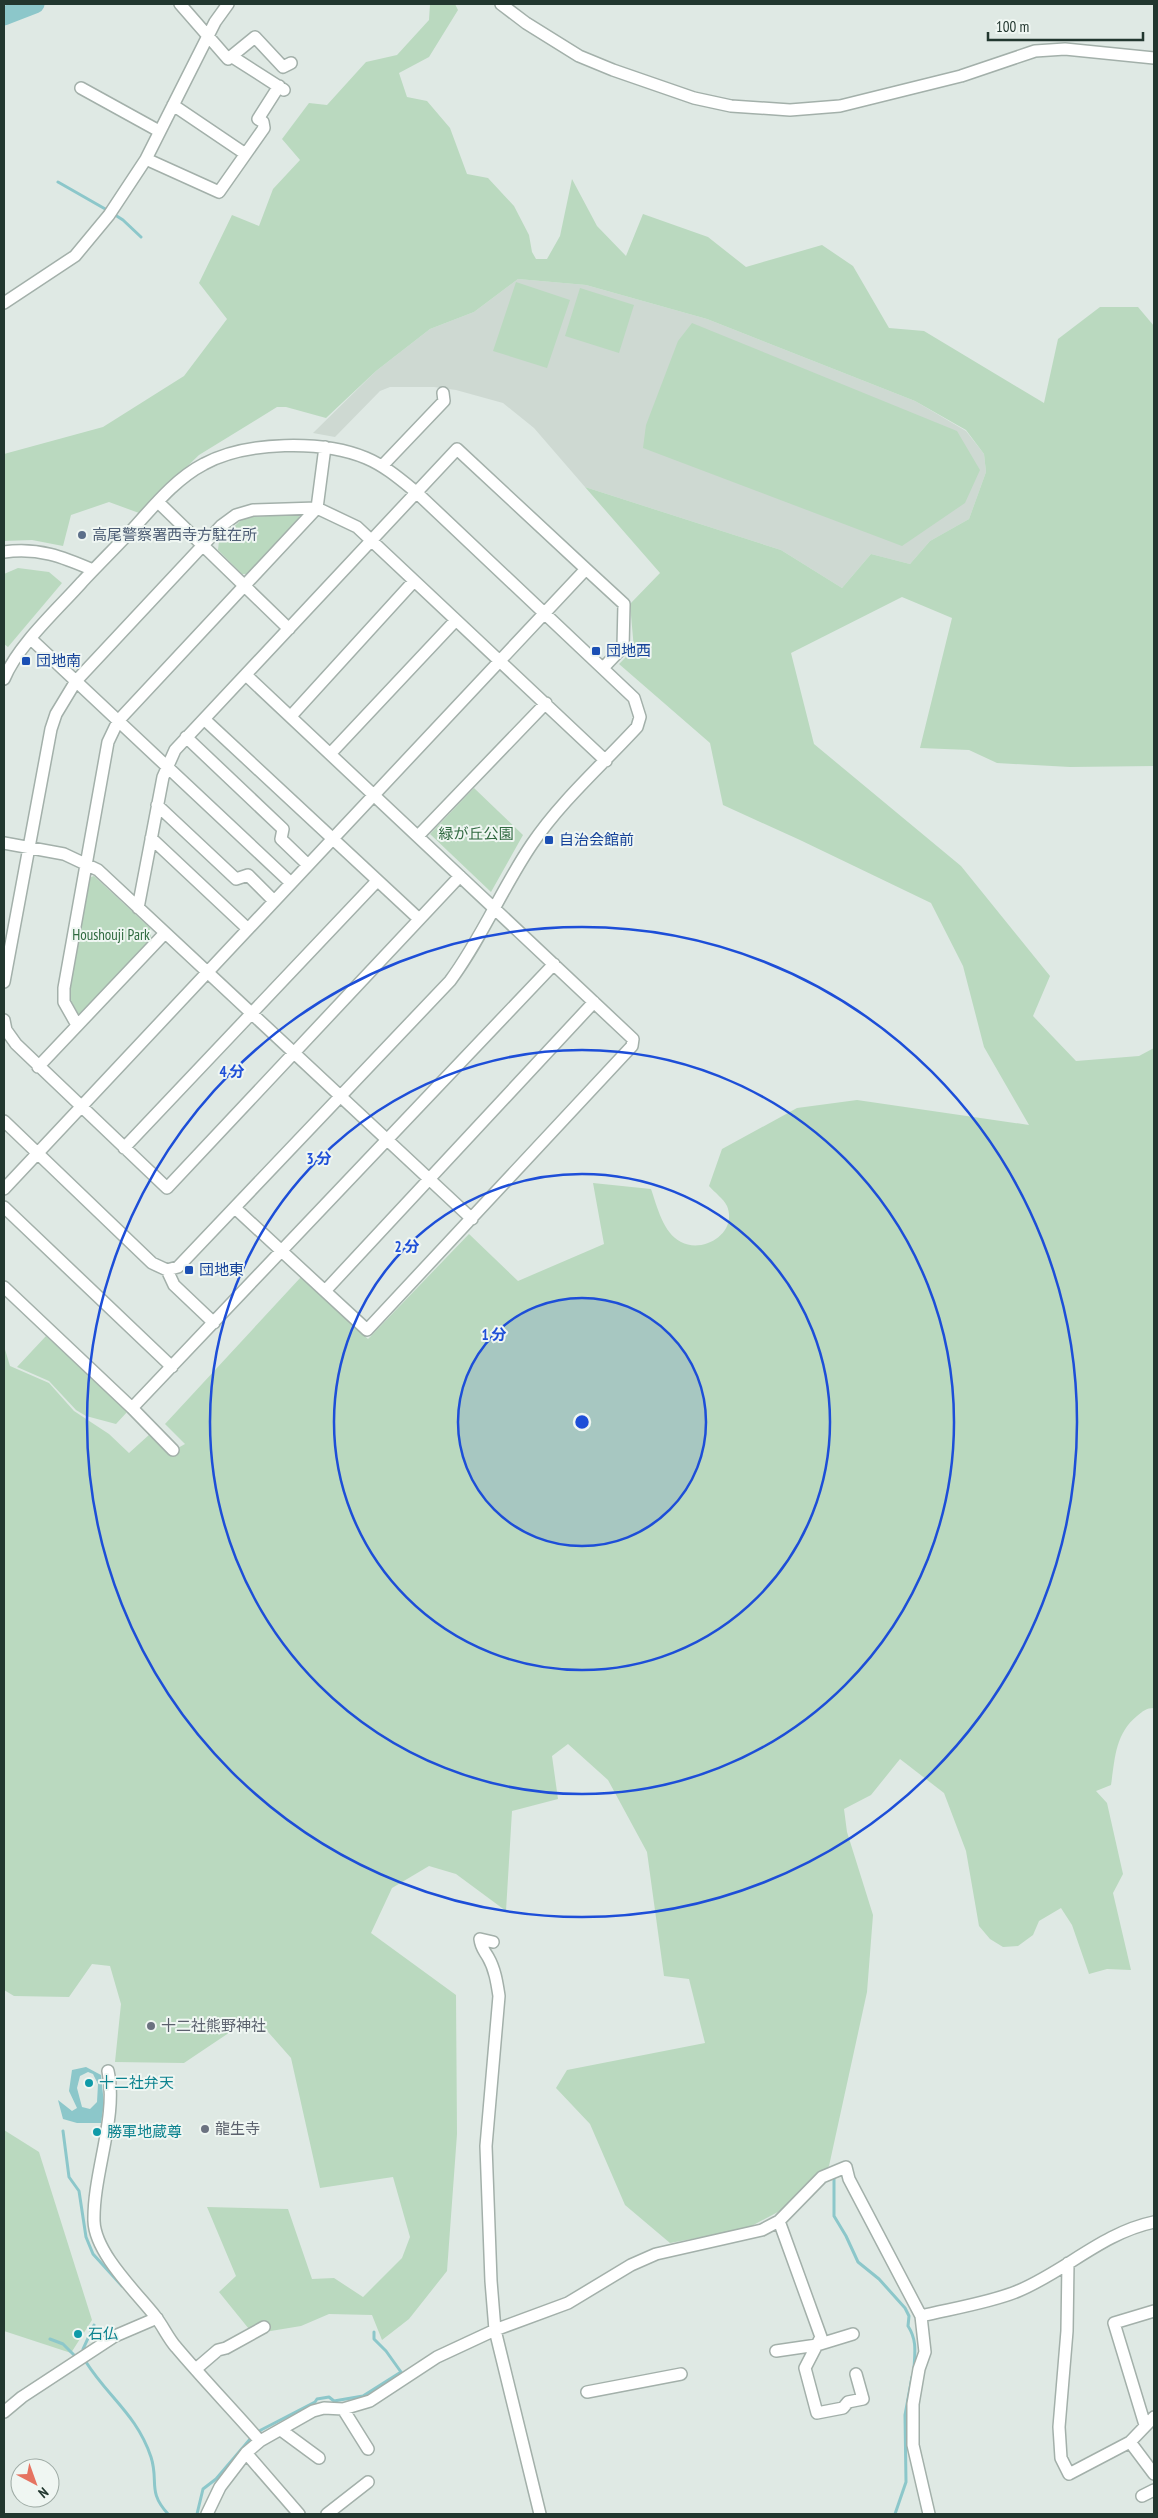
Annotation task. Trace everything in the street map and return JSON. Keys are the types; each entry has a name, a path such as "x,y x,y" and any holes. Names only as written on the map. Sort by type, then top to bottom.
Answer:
{"street":[{"path":"180,4 228,59 255,38 283,67 291,63"},
{"path":"5,299 75,256 109,215 146,159 228,4"},
{"path":"501,4 579,56 694,98 731,106 790,110 840,106 961,76 1035,51 1065,49 1154,58"},
{"path":"146,159 217,193 244,153 264,128 263,122 258,119 282,88 231,56"},
{"path":"81,88 160,131"},
{"path":"173,105 244,153"},
{"path":"382,466 444,402 443,393"},
{"path":"77,1025 64,1002 64,988 85,862 108,742 118,721 317,508 325,447"},
{"path":"4,679 7,671 31,639 93,570 181,479 204,464 224,456 269,448 325,447 359,456 382,466 416,492 634,698 640,716 637,727 553,816 533,843 474,945 450,981 178,1267 167,1270"},
{"path":"138,908 166,766 186,737 457,449 624,604 623,647 603,668"},
{"path":"158,502 289,628"},
{"path":"4,982 6,959 51,729 56,714 76,681 221,526 236,515 254,510 317,508 344,519 371,540 606,761"},
{"path":"4,552 30,550 55,554 93,570"},
{"path":"4,1189 586,569"},
{"path":"291,716 414,581"},
{"path":"330,754 456,620"},
{"path":"31,639 291,883"},
{"path":"235,1208 367,1330 632,1046 633,1039 246,675"},
{"path":"418,836 546,703"},
{"path":"204,719 419,919"},
{"path":"186,737 283,829 281,839 308,864"},
{"path":"157,805 236,879 248,875 274,901"},
{"path":"151,838 248,929"},
{"path":"4,843 64,854 85,862 98,870 472,1219"},
{"path":"4,1020 6,1030 16,1044 167,1188 460,876"},
{"path":"124,1148 376,881"},
{"path":"38,1066 165,933"},
{"path":"132,1408 554,964"},
{"path":"325,1291 594,1002"},
{"path":"4,1121 152,1263 167,1270 174,1285 214,1323"},
{"path":"4,1207 172,1367"},
{"path":"4,1287 132,1408 173,1450"},
{"path":"493,1942 480,1939 481,1948 488,1957 496,1976 499,1996 486,2146 491,2281 495,2330 540,2514"},
{"path":"108,2071 110,2118 97,2178 94,2224 105,2252 157,2318 176,2347 259,2440"},
{"path":"207,2514 220,2487 246,2453 259,2440 313,2411 343,2409 370,2401 437,2357 495,2330 568,2304 631,2265 656,2254 762,2230 779,2221 811,2185 822,2177 846,2167 849,2179 921,2316 925,2352 919,2369 913,2404 913,2446 929,2514"},
{"path":"779,2221 821,2337 805,2368 817,2413 843,2408 848,2402 863,2399 856,2374"},
{"path":"921,2316 1017,2292 1068,2264 1114,2235 1154,2222"},
{"path":"1068,2264 1067,2330 1059,2427 1061,2458 1069,2474 1130,2442 1154,2417"},
{"path":"1146,2425 1114,2323 1154,2311"},
{"path":"4,2412 22,2397 115,2336 157,2318"},
{"path":"196,2368 218,2350 226,2348 264,2327"},
{"path":"776,2351 817,2345 853,2334"},
{"path":"587,2392 681,2374"},
{"path":"343,2409 368,2448"},
{"path":"280,2430 319,2458"},
{"path":"1130,2442 1154,2474"},
{"path":"246,2453 299,2514"},
{"path":"327,2514 368,2482"},
{"path":"1142,2496 1154,2490"}],"shaded area":[{"path":"518,279 586,285 707,319 915,401 966,431 984,454 986,472 969,519 930,541 910,564 871,554 842,588 781,550 585,487 534,428 503,403 456,390 434,387 390,387 380,391 335,437 313,433 376,371 430,329 474,312"}],"green space":[{"path":"430,4 455,4 458,10 429,57 399,73 407,97 427,101 450,128 467,174 488,178 514,206 529,235 532,252 536,259 547,259 560,236 572,179 597,226 626,256 643,214 708,237 746,267 822,245 853,266 889,328 924,331 1044,403 1058,339 1100,307 1138,307 1154,326 1154,766 1070,767 997,763 969,750 920,748 952,618 902,597 791,653 814,744 961,866 1050,976 1033,1016 1076,1061 1139,1056 1154,1048 1154,1708 1147,1709 1141,1713 1124,1731 1115,1756 1111,1785 1096,1791 1107,1803 1123,1874 1113,1893 1131,1970 1107,1969 1089,1974 1072,1925 1061,1908 1039,1921 1033,1935 1018,1946 1003,1947 990,1939 979,1926 966,1851 944,1793 900,1759 871,1795 844,1809 847,1832 873,1915 867,1992 829,2166 802,2199 746,2229 670,2243 625,2205 590,2124 556,2088 567,2070 705,2043 689,1979 664,1976 647,1852 608,1780 568,1744 552,1756 558,1799 512,1811 506,1911 456,1874 429,1866 392,1888 371,1933 456,1995 457,2134 447,2271 409,2319 382,2340 372,2315 329,2314 301,2326 253,2334 219,2292 236,2276 207,2207 288,2209 312,2279 334,2278 363,2297 402,2258 410,2237 393,2177 320,2188 291,2058 254,2016 184,2063 115,2062 121,2004 110,1966 92,1964 69,1997 14,1996 4,1990 4,1346 10,1366 49,1383 74,1411 109,1434 129,1453 150,1434 169,1453 185,1444 165,1424 301,1277 368,1339 469,1234 518,1281 604,1244 593,1183 651,1189 665,1226 675,1238 690,1245 708,1243 716,1239 728,1225 729,1216 726,1203 709,1186 722,1149 797,1108 857,1100 1029,1125 984,1047 963,966 931,903 723,805 710,743 619,664 634,649 630,604 660,573 585,487 781,550 842,588 871,554 910,564 930,541 969,519 986,472 984,454 966,430 915,401 707,319 586,285 518,279 474,312 430,329 376,371 326,418 286,407 277,407 199,455 139,513 109,502 71,515 63,546 32,540 4,541 4,454 103,427 184,376 227,319 199,283 232,215 259,226 273,189 300,160 282,139 309,103 327,105 366,62 397,55 429,20"},
{"path":"516,282 570,300 547,368 493,351"},
{"path":"580,288 634,305 619,353 565,336"},
{"path":"692,323 957,431 980,470 965,503 902,546 643,448 646,425 678,341"},
{"path":"299,514 300,520 249,574 242,574 218,550 219,541 240,521 248,517"},
{"path":"18,568 49,572 62,583 8,647 4,644 4,574"},
{"name":"緑が丘公園","path":"474,788 523,835 491,892 430,834"},
{"name":"Houshouji Park","path":"94,876 150,928 151,939 79,1015 70,999 69,986 88,878"},
{"path":"46,1336 128,1411 116,1424 86,1416 76,1410 49,1381 17,1367"},
{"path":"4,2130 39,2152 92,2320 71,2353 4,2331"}],"water":[{"path":"86,2067 101,2075 104,2104 101,2123 77,2123 63,2119 58,2100 72,2111 77,2108 69,2091 72,2070","holes":["88,2072 93,2074 98,2084 97,2102 90,2109 82,2107 77,2088 80,2076"]}],"waterway":[{"path":"4,16 35,4"},
{"path":"58,182 107,210"},
{"path":"112,213 123,220 141,237"},
{"path":"63,2131 69,2177 79,2191 86,2237 93,2254 122,2286"},
{"path":"834,2178 834,2216 858,2262 879,2279 905,2308 909,2316 908,2326 915,2346 914,2368"},
{"path":"83,2349 94,2325"},
{"path":"197,2514 203,2489 216,2479 251,2438 261,2430 315,2402 317,2399 329,2397 334,2401 363,2396 401,2372 386,2351 374,2339 374,2332"},
{"path":"50,2339 63,2344 74,2355"},
{"path":"86,2362 138,2429 151,2457 158,2499 168,2514"},
{"path":"895,2514 906,2482 905,2415 912,2377"}],"place":[{"name":"高尾警察署西寺方駐在所","path":"82,535"},
{"name":"団地西","path":"596,651"},
{"name":"団地南","path":"26,661"},
{"name":"自治会館前","path":"549,840"},
{"name":"団地東","path":"189,1270"},
{"name":"十二社熊野神社","path":"151,2026"},
{"name":"十二社弁天","path":"89,2083"},
{"name":"龍生寺","path":"205,2129"},
{"name":"勝軍地蔵尊","path":"97,2132"},
{"name":"石仏","path":"78,2334"}]}
